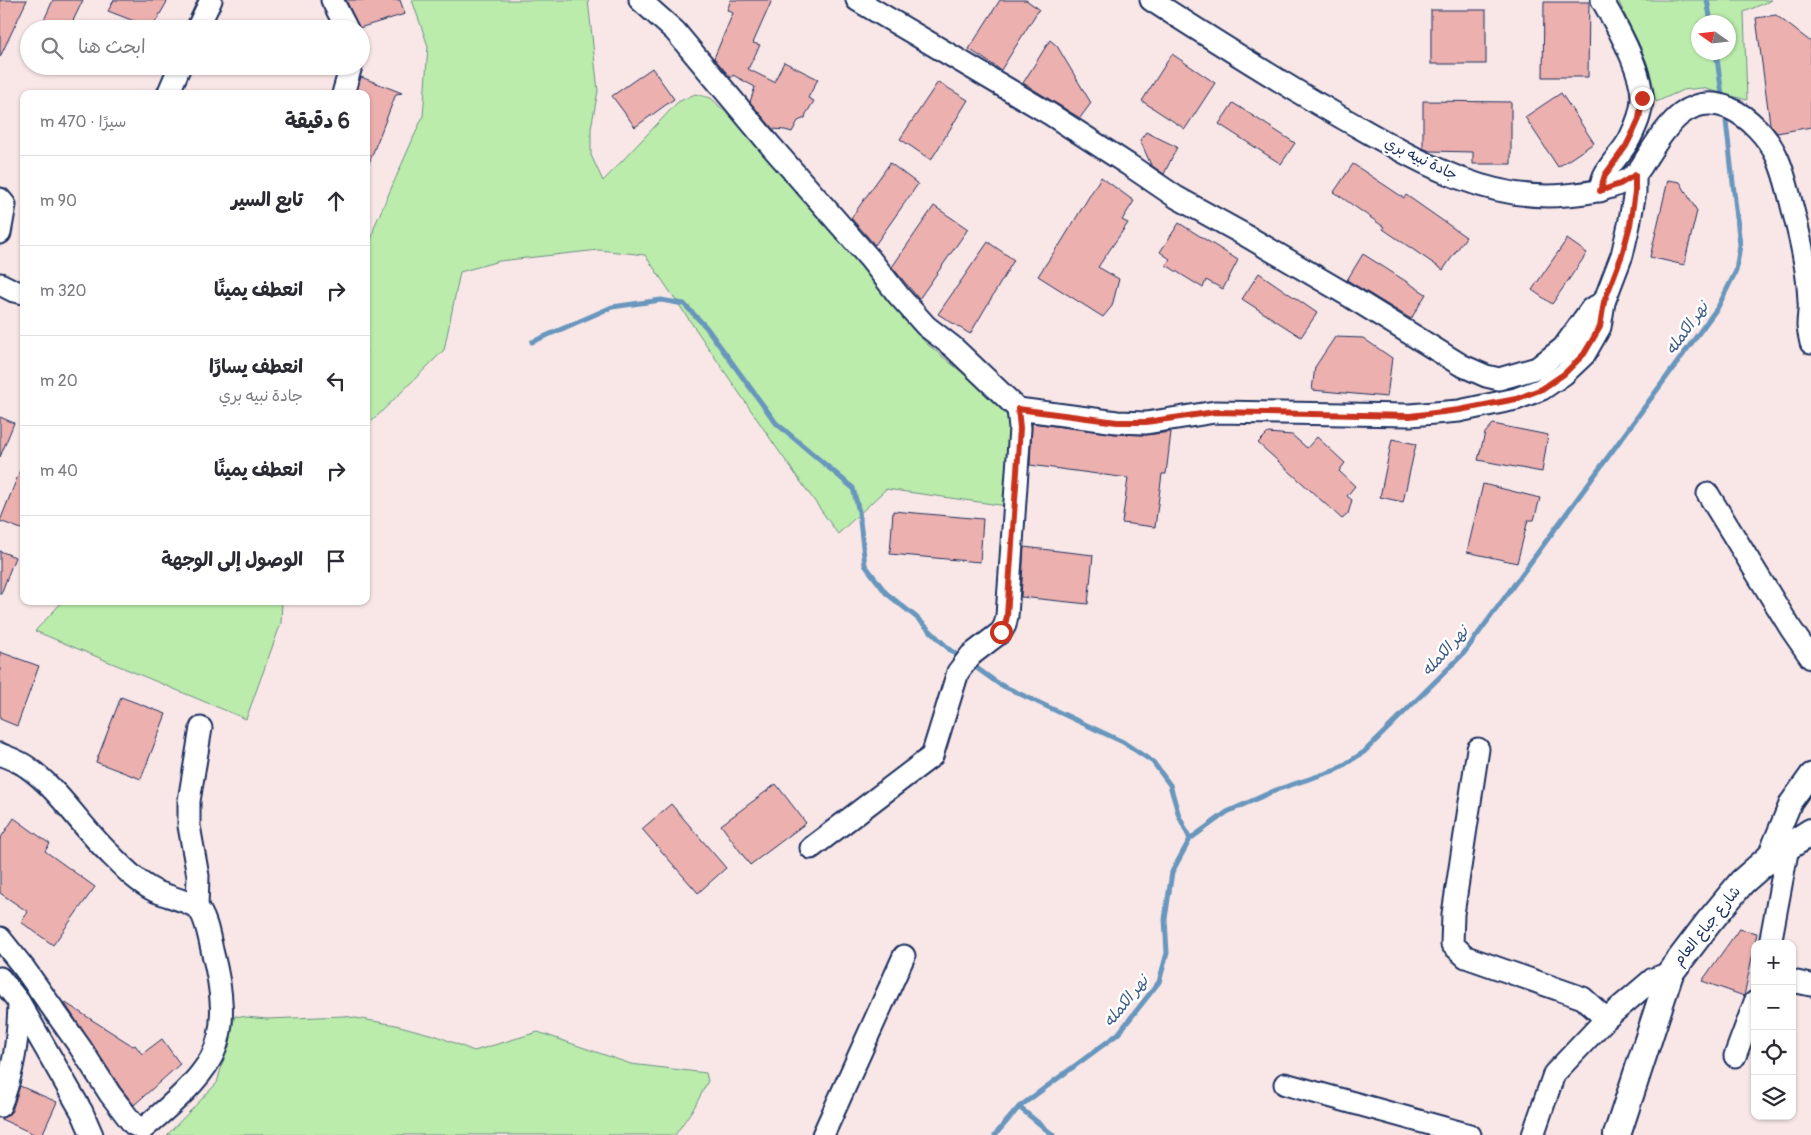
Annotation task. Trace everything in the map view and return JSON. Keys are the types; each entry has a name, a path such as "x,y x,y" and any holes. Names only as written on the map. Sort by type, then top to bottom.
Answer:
{"main road":[{"name":"شارع جباع العام","path":"1617,1135 1670,973 1742,882 1778,853 1811,832"}],"street":[{"path":"201,20 211,0"},
{"path":"332,0 342,20"},
{"path":"640,0 674,31 693,52 926,326 953,347 1018,409 1117,422 1146,422 1215,412 1410,416 1459,410 1516,399 1542,389 1564,374 1584,354 1600,327 1604,302 1622,255 1630,225 1635,192 1635,175"},
{"path":"857,0 1050,114 1176,197 1245,234 1351,296 1461,365 1486,376 1499,379 1537,368 1563,348 1591,309 1604,302"},
{"name":"جادة نبيه بري","path":"1151,0 1299,93 1438,170 1494,190 1530,195 1564,196 1600,191 1620,184 1635,175 1653,147 1684,110 1702,104 1730,108 1751,122 1776,156 1795,218 1802,252 1810,300 1808,326 1811,343"},
{"path":"1600,191 1605,175 1626,146 1639,119 1642,98 1638,75 1624,42 1602,0"},
{"path":"170,90 176,75"},
{"path":"345,90 349,75"},
{"path":"0,199 5,204 0,232"},
{"path":"0,284 20,292"},
{"path":"811,848 932,756 958,672 971,655 1001,632 1005,625 1020,428 1018,409"},
{"path":"1708,494 1791,629 1811,658"},
{"path":"0,938 24,968 133,1124 142,1129 170,1106 211,1058 219,1037 222,1010 216,962 204,919 197,908 198,876 189,826 190,801 201,728"},
{"path":"1478,749 1454,914 1452,944 1466,957 1583,998 1606,1019"},
{"path":"0,754 26,766 51,786 110,854 135,878 154,890 197,908"},
{"path":"1770,940 1778,853 1791,802 1811,774"},
{"path":"823,1135 904,956"},
{"path":"1533,1135 1554,1074 1606,1019 1653,979 1670,973"},
{"path":"0,978 19,1002 82,1112 92,1135"},
{"path":"1796,982 1811,985"},
{"path":"0,1106 6,1092 16,1054 19,1002"},
{"path":"1735,1056 1751,1013"},
{"path":"1285,1084 1470,1135"}],"green space":[{"path":"412,0 588,0 598,91 591,128 591,155 603,181 678,102 695,94 711,98 773,157 909,325 926,343 991,396 1005,411 1011,425 1007,506 886,489 838,534 645,255 599,250 499,261 460,272 444,350 370,423 370,244 375,225 423,116 428,46"},
{"path":"1618,0 1772,0 1744,12 1747,100 1702,88 1683,90 1656,102 1647,63"},
{"path":"59,605 282,605 281,623 246,719 35,631"},
{"path":"235,1016 267,1019 344,1016 396,1025 437,1036 474,1051 538,1032 631,1064 706,1073 708,1081 695,1106 675,1135 167,1135 217,1083"}],"building":[{"path":"0,0 27,0 0,57"},
{"path":"53,0 83,0 73,20 44,20"},
{"path":"114,0 168,0 157,20 131,20 108,11"},
{"path":"346,0 400,0 405,14 370,25 370,20 355,20"},
{"path":"731,0 772,0 753,43 760,45 748,69 774,82 784,62 818,79 808,98 814,101 805,118 798,121 792,132 773,129 750,102 755,87 733,75 731,78 714,58 733,13 727,10"},
{"path":"1000,0 1026,0 1039,9 1001,70 969,49"},
{"path":"1544,2 1589,2 1588,77 1543,77"},
{"path":"1431,10 1486,10 1486,64 1431,64"},
{"path":"1776,15 1811,42 1811,127 1777,133 1770,124 1756,18"},
{"path":"1050,40 1057,46 1091,103 1080,118 1023,83"},
{"path":"1172,54 1215,83 1185,129 1142,101"},
{"path":"652,68 674,99 635,127 612,96"},
{"path":"361,77 402,93 396,94 370,160 370,90 357,90"},
{"path":"938,82 968,100 931,160 900,139"},
{"path":"1561,93 1594,143 1558,167 1525,117"},
{"path":"1423,101 1511,102 1511,164 1473,164 1473,152 1430,151 1423,148"},
{"path":"1233,103 1295,143 1281,164 1219,124"},
{"path":"1146,132 1177,147 1164,174 1151,165 1140,140"},
{"path":"890,163 918,184 875,245 851,218"},
{"path":"1353,164 1404,198 1406,195 1466,237 1443,270 1383,229 1384,227 1334,192"},
{"path":"1101,177 1134,201 1122,220 1128,223 1098,267 1119,279 1112,306 1103,317 1038,276 1059,246"},
{"path":"1668,180 1680,182 1697,211 1684,265 1650,257"},
{"path":"934,206 968,229 919,299 892,267"},
{"path":"1179,223 1238,260 1223,289 1206,280 1203,288 1166,265 1170,259 1160,252"},
{"path":"1567,239 1587,253 1552,304 1532,290"},
{"path":"988,242 1014,260 970,334 938,314"},
{"path":"1363,254 1426,294 1411,319 1347,280"},
{"path":"1259,273 1317,313 1301,337 1242,299"},
{"path":"1335,337 1363,338 1392,358 1387,397 1312,390 1315,367"},
{"path":"0,417 14,423 0,457"},
{"path":"1032,423 1116,434 1146,435 1171,432 1166,474 1162,474 1155,527 1122,523 1128,478 1030,465"},
{"path":"1493,424 1548,435 1542,472 1478,460 1485,433"},
{"path":"1268,433 1292,435 1307,448 1317,437 1345,463 1339,471 1355,486 1347,496 1352,500 1348,514 1342,519 1258,443"},
{"path":"1392,439 1416,444 1403,502 1380,497"},
{"path":"20,471 20,528 0,521"},
{"path":"1483,484 1540,498 1534,520 1528,520 1517,563 1467,552"},
{"path":"893,511 983,519 980,562 890,554"},
{"path":"1024,547 1093,555 1088,604 1021,597"},
{"path":"0,551 15,557 1,594 0,594"},
{"path":"0,652 39,666 17,726 0,719"},
{"path":"121,697 166,714 141,779 96,762"},
{"path":"776,784 806,823 750,865 721,825"},
{"path":"671,804 726,868 698,893 642,829"},
{"path":"14,818 50,844 45,851 95,887 53,945 21,922 28,912 0,893 0,839"},
{"path":"1739,929 1757,933 1756,940 1751,940 1751,962 1744,996 1702,981"},
{"path":"64,1002 133,1046 135,1045 142,1054 162,1039 180,1064 134,1105"},
{"path":"20,1086 57,1102 42,1135 36,1135 1,1119 12,1111"}],"waterway":[{"name":"نهر الكمله","path":"1707,0 1710,15"},
{"name":"نهر الكمله","path":"1717,60 1723,101"},
{"name":"نهر الكمله","path":"995,1135 1019,1107 1118,1034 1159,982 1167,953 1165,919 1172,872 1190,839 1227,812 1276,790 1336,770 1364,752 1464,653 1718,307 1736,271 1740,245 1725,112"},
{"path":"532,342 612,307 661,300 684,304 706,327 776,423 853,488 859,512 865,565 886,593 916,617 950,650 962,658"},
{"path":"971,664 999,684 1123,742 1153,762 1170,785 1179,816 1190,839"},
{"path":"1019,1107 1053,1135"}],"route":[{"path":"1001,632 1007,616 1016,461 1020,428 1018,409 1117,422 1146,422 1215,412 1410,416 1459,410 1516,399 1542,389 1564,374 1584,354 1600,327 1604,302 1622,255 1630,225 1635,192 1635,175 1620,184 1600,191 1605,175 1626,146 1639,119 1642,98"}]}
